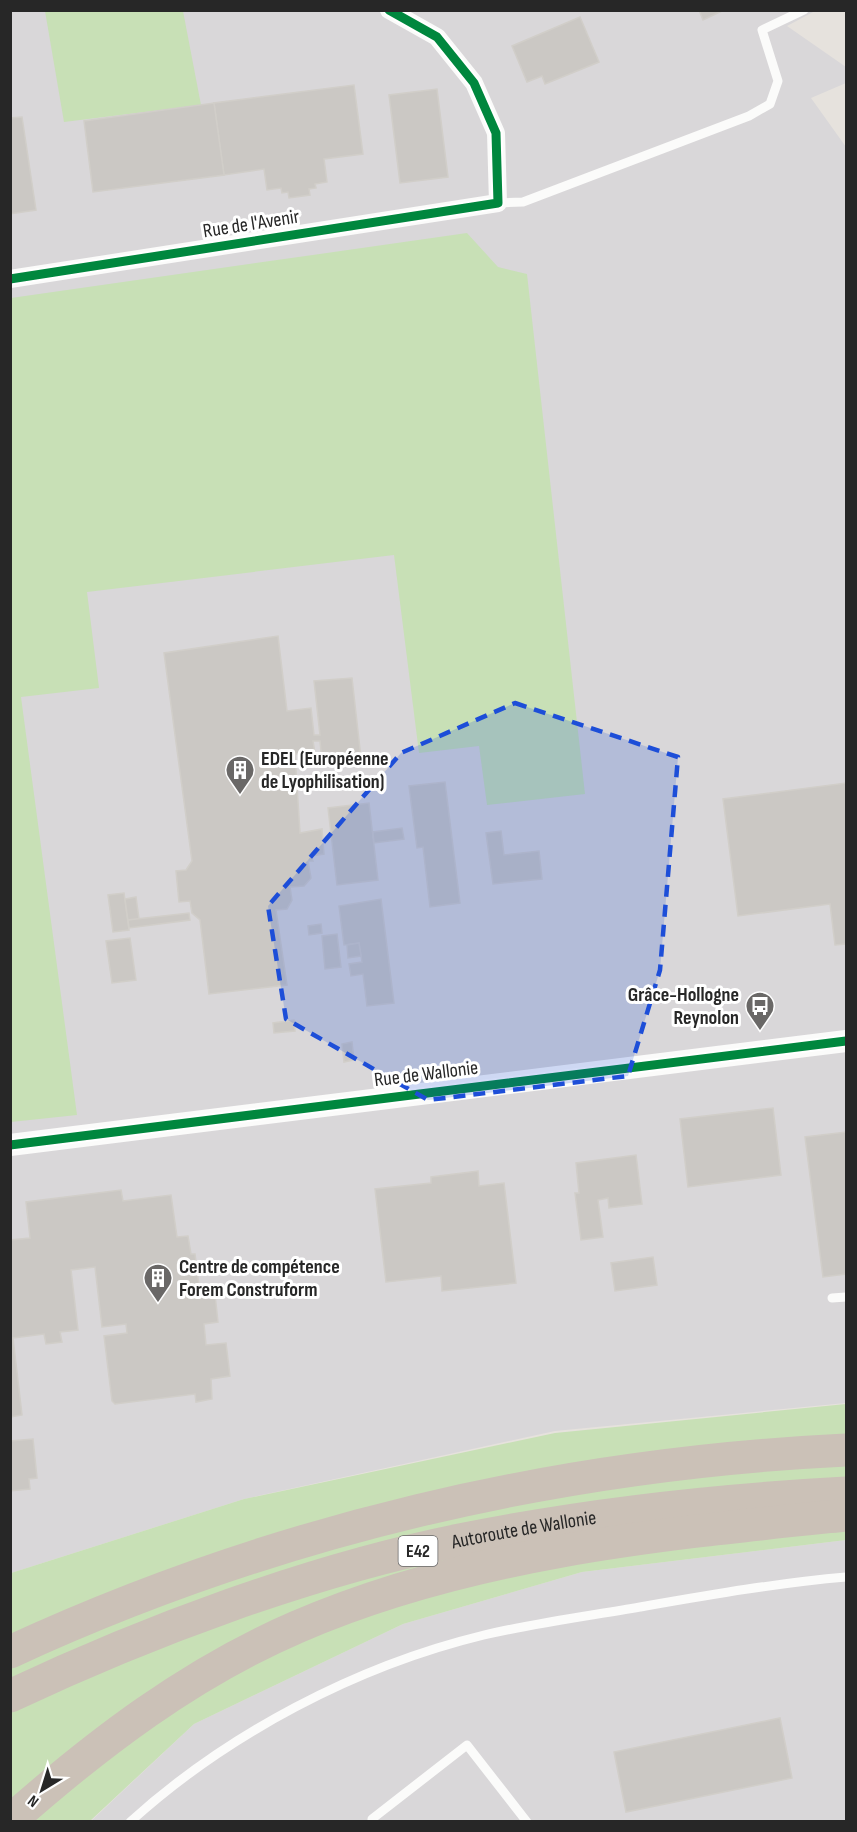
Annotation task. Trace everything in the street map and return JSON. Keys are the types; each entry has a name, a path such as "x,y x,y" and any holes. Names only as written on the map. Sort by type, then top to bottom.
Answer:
{"highway":[{"name":"Autoroute de Wallonie","path":"10,1652 70,1624 173,1583 261,1553 391,1516 512,1490 637,1468 780,1453 846,1450"},
{"name":"Autoroute de Wallonie","path":"10,1696 87,1660 254,1599 357,1566 458,1540 644,1509 846,1493"},
{"path":"10,1821 77,1761 164,1698 297,1627 393,1591 524,1559 653,1536 846,1515"}],"street":[{"path":"396,12 437,37 474,82 496,133 498,203"},
{"name":"Rue de l'Avenir","path":"10,279 498,203"},
{"name":"Rue de Wallonie","path":"10,1144 846,1041"}],"lane":[{"path":"498,203 523,202 749,116 770,104 778,81 762,30 804,10"},
{"path":"832,1298 846,1297"},
{"path":"130,1821 158,1796 233,1744 310,1698 393,1665 483,1635 775,1584 846,1577"},
{"path":"372,1821 467,1745 527,1821"}],"highlighted area":[{"path":"515,703 678,757 660,970 628,1076 428,1100 286,1019 268,906 401,753"}],"shaded area":[{"path":"11,11 815,11 787,26 846,67 846,83 811,98 846,147 846,1403 555,1431 244,1499 11,1573"},
{"path":"846,1540 846,1821 90,1822 194,1724 403,1624 582,1572"}],"green space":[{"path":"45,11 183,11 201,105 64,122"},
{"path":"467,233 498,267 527,274 585,794 487,805 479,746 419,753 394,555 87,592 99,688 21,697 77,1115 11,1122 11,298"},
{"path":"846,1404 846,1540 582,1572 403,1624 194,1724 90,1821 11,1822 11,1573 244,1499 555,1433"}],"building":[{"path":"699,10 724,10 703,20"},
{"path":"580,17 599,62 545,84 542,76 527,82 512,46"},
{"path":"354,85 363,154 324,159 327,182 315,184 316,188 309,189 310,195 289,198 288,192 282,193 281,188 267,190 264,169 224,175 214,103"},
{"path":"437,89 448,177 400,183 389,95"},
{"path":"214,103 224,175 93,192 84,121"},
{"path":"22,117 36,210 10,214 10,118"},
{"name":"EDEL (Européenne de Lyophilisation)","path":"278,636 287,711 311,708 314,735 320,735 314,681 352,678 361,758 322,762 320,741 313,741 315,753 295,754 300,833 322,829 324,854 311,856 313,861 308,861 311,878 304,886 290,887 292,900 287,909 276,910 287,985 209,994 200,920 192,913 190,901 179,902 176,871 186,870 192,861 164,653"},
{"path":"445,782 460,903 430,907 423,847 417,848 409,786"},
{"path":"846,783 846,944 835,945 830,904 738,916 723,799"},
{"path":"369,803 378,880 337,885 328,808"},
{"path":"402,828 404,839 374,843 373,832"},
{"path":"501,831 504,855 539,851 542,879 493,884 486,833"},
{"path":"124,893 129,930 113,932 108,895"},
{"path":"136,897 139,919 128,921 125,899"},
{"path":"381,899 394,1003 367,1006 363,974 351,976 349,964 362,962 359,943 344,945 339,906"},
{"path":"189,913 190,920 129,928 128,920"},
{"path":"321,924 322,933 309,935 308,926"},
{"path":"337,934 341,967 325,969 322,936"},
{"path":"130,938 136,980 112,983 106,941"},
{"path":"359,943 361,956 348,958 347,945"},
{"path":"294,1020 295,1031 274,1033 273,1023"},
{"path":"352,1042 354,1060 344,1062 342,1044"},
{"path":"773,1108 781,1175 688,1187 680,1119"},
{"path":"846,1132 846,1274 823,1277 805,1137"},
{"path":"636,1155 642,1204 609,1208 608,1198 598,1200 603,1237 581,1240 575,1193 579,1193 576,1163"},
{"path":"478,1171 479,1186 504,1183 516,1283 442,1291 441,1276 386,1282 375,1189 431,1183 431,1177"},
{"name":"Centre de compétence Forem Construform","path":"121,1190 123,1201 171,1195 177,1237 188,1236 191,1254 195,1254 199,1286 214,1285 218,1322 204,1324 206,1345 226,1343 230,1376 211,1379 212,1399 196,1402 195,1394 115,1404 112,1401 104,1336 127,1333 126,1324 102,1327 95,1267 71,1270 78,1330 60,1332 62,1342 46,1344 44,1334 13,1338 22,1415 10,1417 10,1240 30,1238 26,1202"},
{"path":"653,1257 657,1285 615,1291 611,1263"},
{"path":"33,1439 37,1478 29,1479 30,1489 10,1491 10,1441"},
{"path":"780,1718 792,1778 626,1812 614,1752"}],"cycle path":[{"path":"10,279 498,203 496,133 474,83 437,37 389,10"},
{"path":"10,1145 846,1041"}],"place":[{"name":"EDEL (Européenne de Lyophilisation)","path":"240,796"},
{"name":"Grâce-Hollogne Reynolon","path":"760,1032"},
{"name":"Centre de compétence Forem Construform","path":"158,1304"}]}
